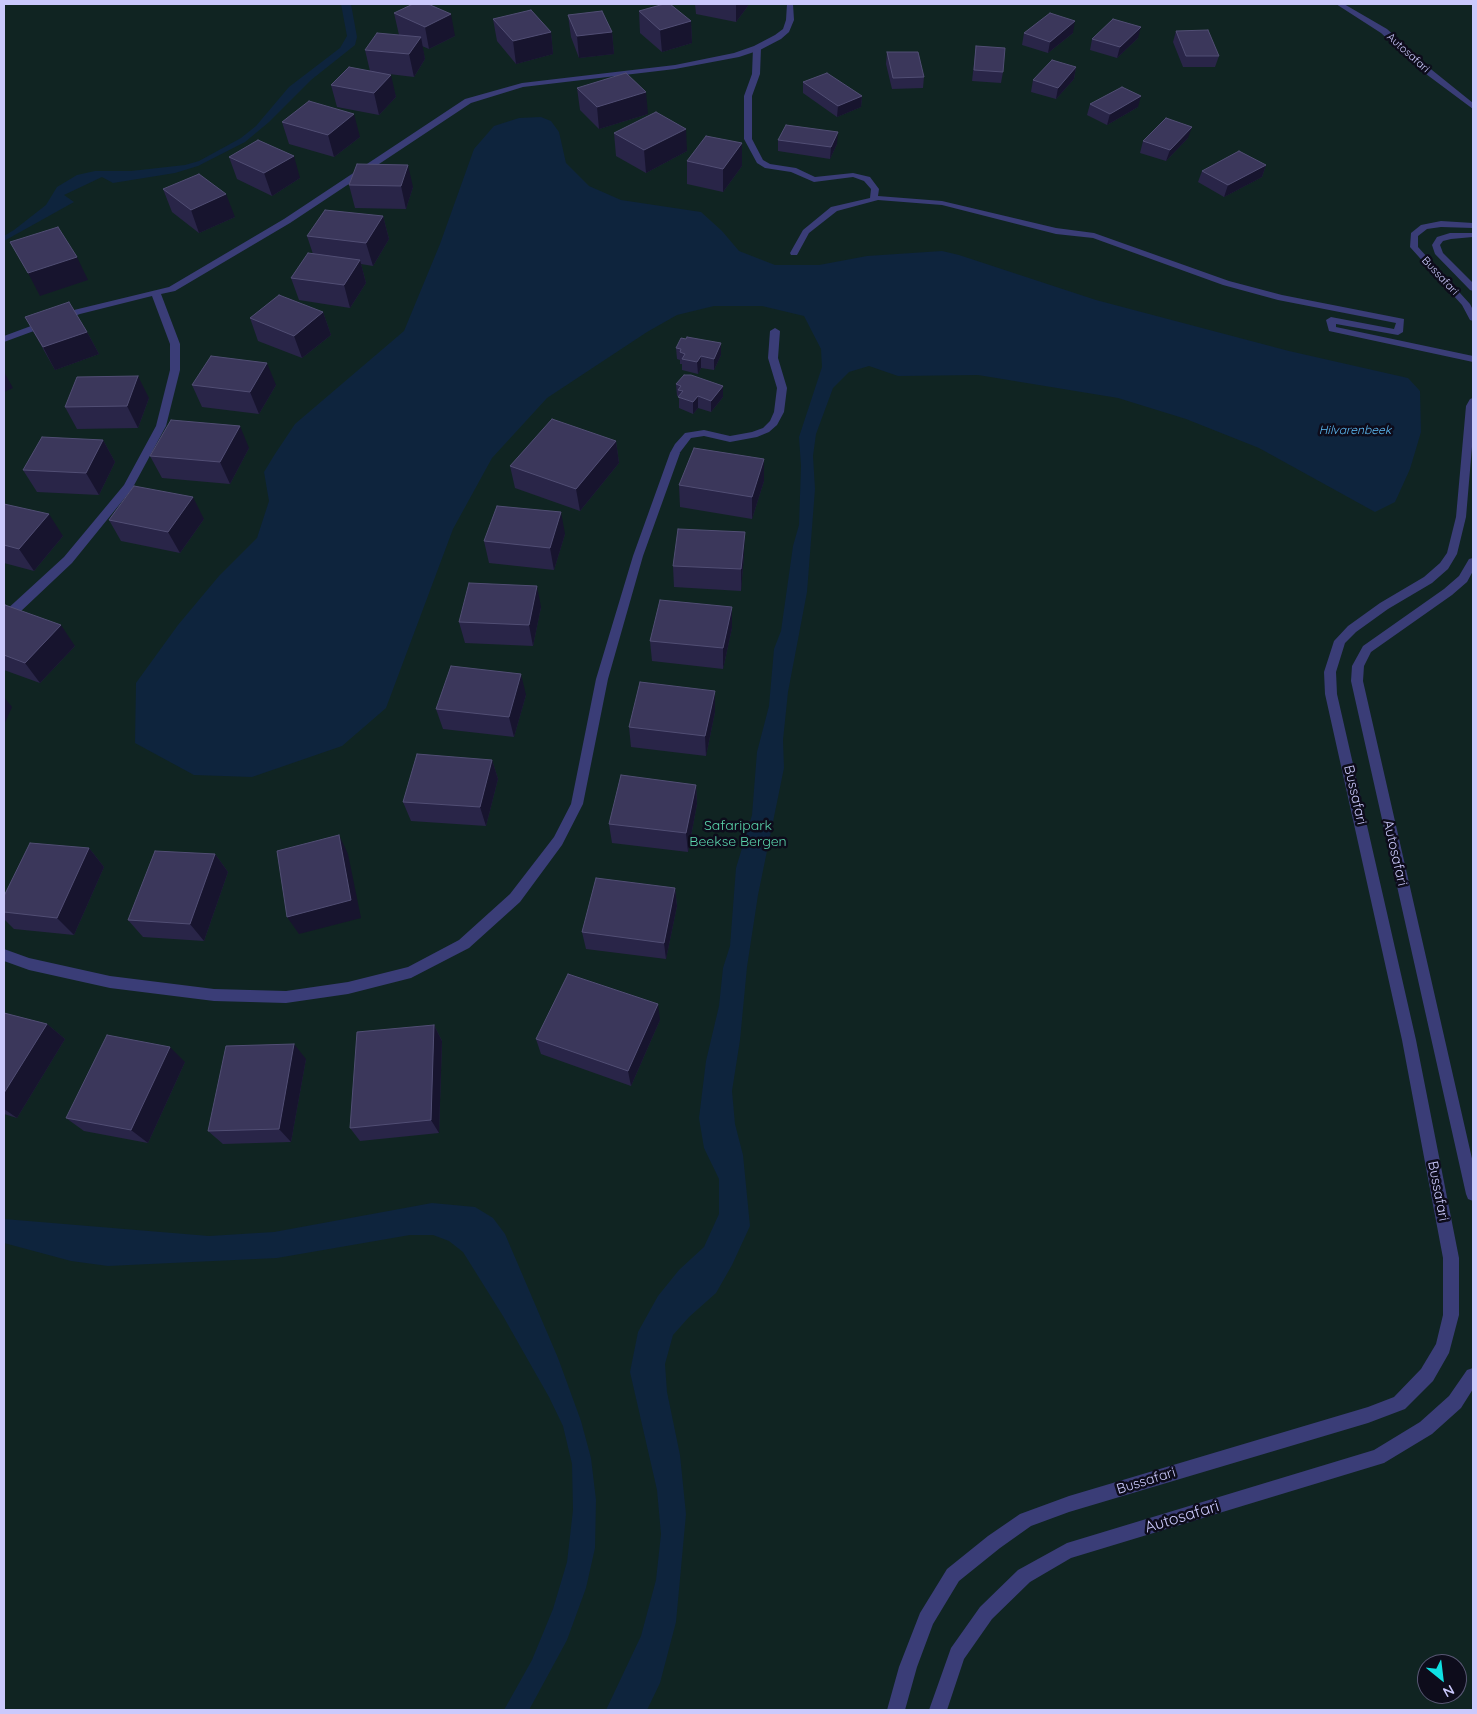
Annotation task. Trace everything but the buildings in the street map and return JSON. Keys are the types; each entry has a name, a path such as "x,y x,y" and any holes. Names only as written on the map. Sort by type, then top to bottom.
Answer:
{"street":[{"path":"4,339 77,312 156,294 172,288 287,221 468,101 522,85 675,67 757,48 778,38 786,30 790,20 790,4"},
{"name":"Autosafari","path":"1339,4 1384,32 1429,72 1473,107"},
{"path":"757,48 756,74 748,96 748,139 760,160 768,166 793,170 814,180 853,175 867,179 875,189 874,198"},
{"path":"794,253 806,232 834,209 874,198 942,203 1056,232 1094,236 1226,284 1281,298 1401,321 1398,332 1331,320 1332,329 1473,359"},
{"name":"Bussafari","path":"1473,225 1441,224 1424,227 1414,235 1414,247 1466,304 1473,318"},
{"path":"1473,235 1450,236 1440,239 1436,245 1439,254 1473,288"},
{"path":"4,616 15,610 68,560 128,487 161,426 175,370 175,344 156,294"},
{"path":"4,955 29,964 110,982 214,995 286,997 348,988 411,972 464,944 515,898 558,842 577,804 602,679 638,556 675,453 680,444 688,436 704,434 730,439 754,435 766,430 774,423 779,412 782,388 773,358 775,331"},
{"name":"Bussafari","path":"896,1710 908,1667 926,1619 953,1575 994,1542 1026,1520 1069,1504 1368,1415 1399,1402 1427,1375 1443,1347 1451,1315 1451,1258 1409,1040 1331,694 1330,672 1340,641 1352,629 1378,610 1428,580 1444,566 1452,554 1461,517 1473,401"},
{"name":"Autosafari","path":"1473,562 1463,579 1448,592 1367,649 1358,666 1357,681 1473,1194"},
{"name":"Autosafari","path":"938,1710 957,1654 986,1613 1024,1576 1068,1551 1378,1457 1426,1428 1456,1402 1473,1376"}],"green space":[{"name":"Safaripark Beekse Bergen","path":"4,4 1473,4 1473,1710 4,1710"}],"water":[{"path":"341,4 351,4 357,37 355,45 311,80 269,122 245,142 198,166 175,173 113,183 102,177 64,195 74,202 4,241 4,236 46,205 57,187 77,175 95,171 131,171 185,165 199,161 241,138 256,126 289,87 340,48 347,36"},
{"name":"Hilvarenbeek","path":"541,117 551,121 559,132 566,163 589,186 621,200 701,212 722,231 739,251 775,265 819,265 867,256 942,251 1096,300 1289,351 1408,378 1420,391 1421,432 1410,469 1395,502 1375,512 1259,448 1186,419 1118,398 978,375 898,376 869,366 849,372 833,388 816,434 813,456 815,489 807,592 788,692 783,740 784,768 758,895 732,1091 735,1124 743,1155 750,1226 732,1265 716,1293 689,1317 673,1335 665,1364 667,1392 680,1455 686,1514 676,1622 660,1683 647,1710 606,1710 641,1636 656,1580 661,1534 657,1490 630,1372 638,1332 658,1296 679,1270 704,1247 719,1214 719,1179 704,1148 699,1118 706,1061 719,1006 723,968 730,946 736,868 752,815 757,752 769,706 774,649 781,631 793,546 799,525 801,466 799,437 822,367 821,349 804,316 762,306 714,306 677,315 647,332 547,398 492,458 453,529 386,708 342,746 252,777 194,775 135,743 136,683 178,625 219,576 257,538 269,501 264,472 275,454 295,424 404,331 440,244 474,149 494,126 519,118"},
{"path":"432,1203 475,1207 493,1218 505,1234 558,1358 581,1421 591,1458 596,1500 595,1548 586,1588 567,1640 529,1710 504,1710 532,1660 553,1609 567,1562 573,1510 572,1464 563,1426 549,1397 503,1316 463,1252 449,1241 433,1235 410,1235 277,1258 108,1266 71,1261 4,1243 4,1219 209,1236 274,1232"}]}
